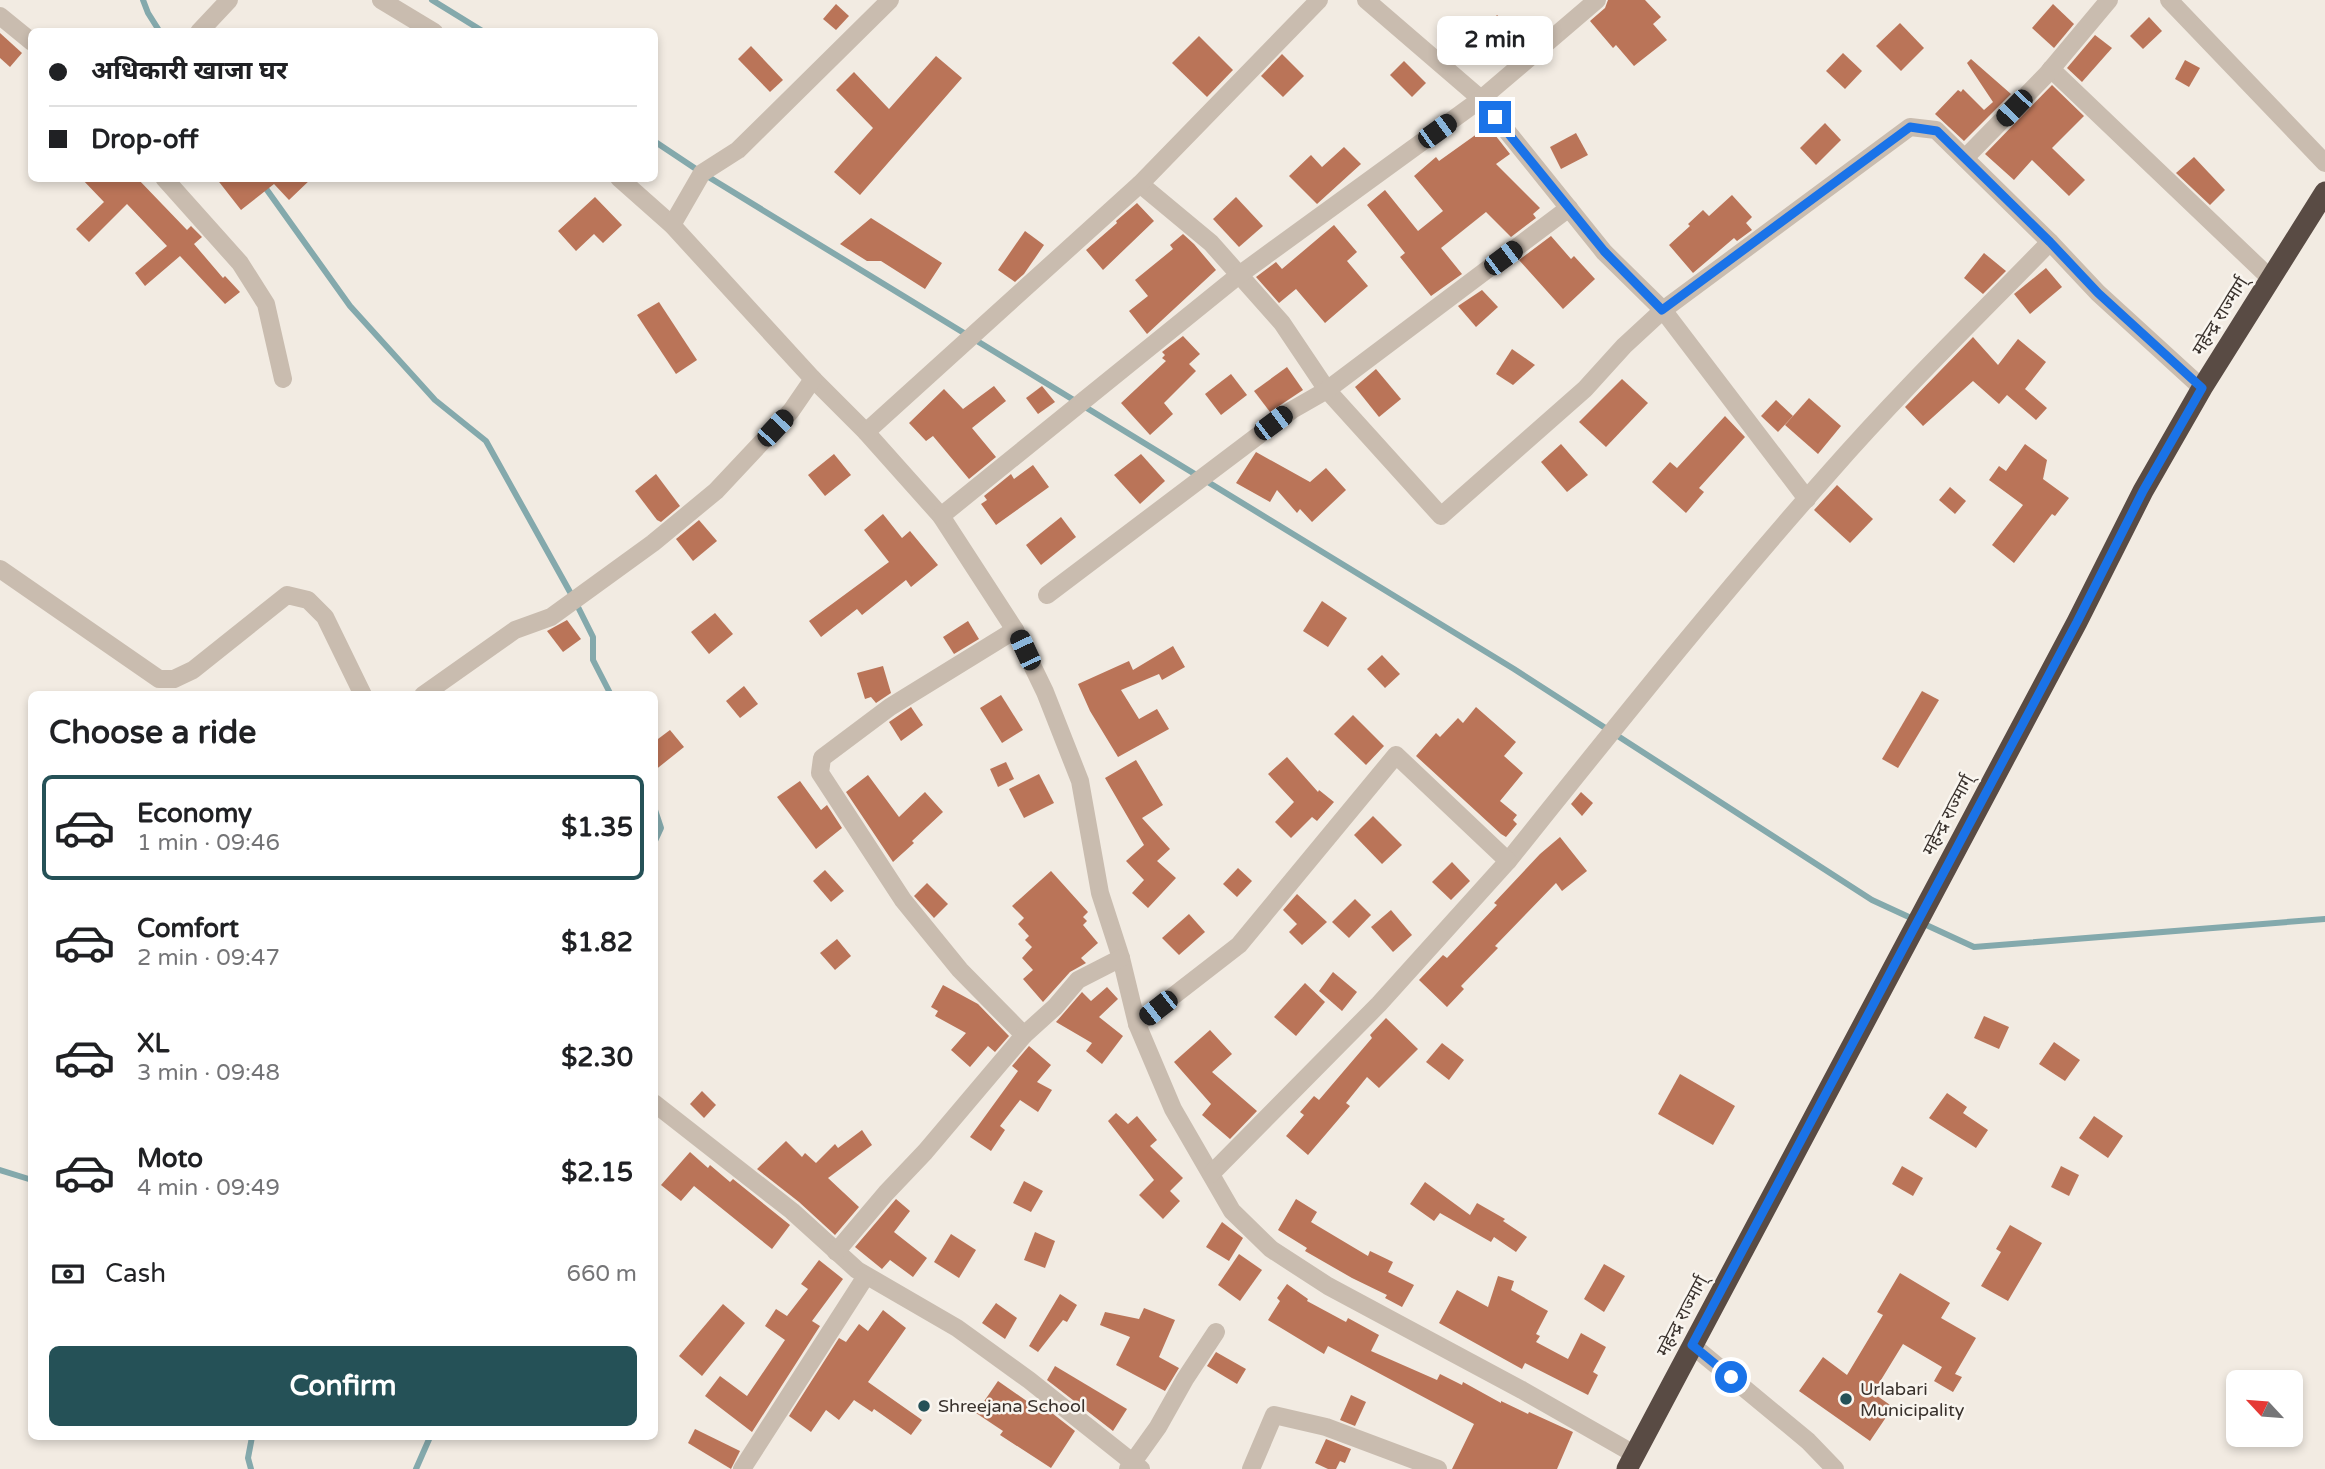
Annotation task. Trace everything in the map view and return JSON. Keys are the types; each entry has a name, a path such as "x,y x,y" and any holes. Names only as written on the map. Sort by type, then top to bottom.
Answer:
{"highway":[{"name":"महेन्द्र राज्मार्ग्","path":"1631,1461 2077,622 2143,491 2202,388 2325,192"}],"street":[{"path":"203,28 229,0"},
{"path":"381,0 427,28"},
{"path":"672,225 702,173 738,150 890,0"},
{"path":"866,432 1140,184 1319,0"},
{"path":"1366,0 1481,99 1604,251 1662,310 1807,499"},
{"path":"941,516 1239,275 1481,99 1597,0"},
{"path":"1965,158 2051,69 2109,0"},
{"path":"2169,0 2325,163"},
{"path":"0,16 28,39"},
{"path":"2051,69 2271,279"},
{"path":"1140,184 1211,243 1282,323 1327,390 1441,516 1585,389 1623,346 1662,310 1910,127 1937,131 2098,293 2202,388"},
{"path":"168,182 240,263 266,304 283,379"},
{"path":"624,182 672,225 941,516 1015,630 1045,692 1080,781 1100,893 1121,958 1137,1024 1173,1109 1233,1212 1271,1249 1328,1286 1522,1390 1631,1461"},
{"path":"1047,595 1292,410 1327,390 1569,208"},
{"path":"1211,1174 1379,1004 1508,861 1807,499 1886,411 2050,242"},
{"path":"429,691 514,630 551,617 653,543 716,491 791,411 813,379"},
{"path":"0,569 159,679 174,679 193,670 287,594 308,600 325,617 361,691"},
{"path":"1015,630 861,729 822,758 820,774 903,900 960,970 1024,1035"},
{"path":"1137,1024 1239,945 1396,755 1508,861"},
{"path":"836,1252 1024,1035 1055,1007 1078,980 1121,958"},
{"path":"658,1106 792,1211 866,1276 957,1328 1029,1380 1134,1466 1216,1332"},
{"path":"742,1469 866,1276"},
{"path":"1692,1345 1808,1441 1835,1469"},
{"path":"1251,1469 1274,1415 1326,1427 1438,1469"}],"building":[{"path":"1608,0 1645,0 1661,17 1653,24 1667,40 1634,66 1616,45 1613,48 1590,21 1605,8"},
{"path":"836,4 849,16 836,30 823,19"},
{"path":"2053,4 2074,24 2054,48 2032,28"},
{"path":"1497,15 1524,39 1505,60 1478,36"},
{"path":"2149,17 2162,31 2143,49 2130,36"},
{"path":"1900,23 1924,48 1901,71 1876,46"},
{"path":"0,33 22,53 10,67 0,58"},
{"path":"2095,35 2112,48 2082,82 2067,68"},
{"path":"1199,36 1233,70 1207,97 1172,63"},
{"path":"751,46 783,80 770,92 738,59"},
{"path":"1843,53 1862,71 1845,89 1826,71"},
{"path":"1282,54 1304,76 1283,97 1261,76"},
{"path":"936,56 962,78 860,195 834,172 873,128 836,90 854,72 889,109"},
{"path":"1971,59 2011,94 1964,141 1935,114 1958,90 1961,92 1963,89 1984,110 1993,102 1967,63"},
{"path":"2185,60 2200,68 2189,87 2175,79"},
{"path":"1404,61 1426,83 1412,97 1390,75"},
{"path":"2052,85 2084,116 2052,148 2085,180 2069,196 2032,160 2014,180 1985,154"},
{"path":"1825,123 1841,140 1816,165 1800,148"},
{"path":"1488,126 1510,154 1496,164 1540,208 1533,214 1536,218 1511,237 1486,212 1441,248 1462,274 1431,296 1400,257 1405,253 1367,205 1385,190 1418,231 1443,211 1414,176 1436,157 1439,161"},
{"path":"1576,133 1588,155 1561,169 1550,147"},
{"path":"1344,147 1361,164 1317,204 1289,176 1311,155 1322,167"},
{"path":"2194,157 2225,190 2210,205 2176,173"},
{"path":"85,182 141,182 187,230 191,226 202,237 194,244 223,278 225,276 240,292 225,304 180,256 145,286 135,273 167,246 127,204 89,242 76,229 104,202"},
{"path":"219,182 308,182 289,200 274,184 241,210"},
{"path":"1732,195 1752,217 1746,223 1752,230 1737,241 1734,238 1693,273 1669,245 1703,210 1709,216"},
{"path":"595,197 622,225 603,243 594,234 576,251 558,231"},
{"path":"1236,197 1263,226 1239,247 1213,219"},
{"path":"1137,203 1154,221 1103,270 1086,250"},
{"path":"871,218 942,263 925,289 881,261 867,261 840,244"},
{"path":"1334,225 1357,252 1347,261 1368,286 1325,323 1296,289 1279,303 1256,277 1276,262 1282,269"},
{"path":"1025,231 1044,245 1024,274 1015,282 998,270"},
{"path":"1183,234 1216,270 1147,334 1129,311 1148,296 1135,280 1173,249 1170,245"},
{"path":"1551,236 1571,259 1574,256 1595,279 1563,309 1519,260"},
{"path":"1984,253 2006,271 1983,294 1964,278"},
{"path":"2046,268 2062,287 2030,314 2014,294"},
{"path":"1482,290 1498,307 1476,327 1458,306"},
{"path":"659,302 697,360 676,374 637,315"},
{"path":"1183,336 1200,354 1189,364 1196,371 1164,403 1173,414 1150,435 1121,403 1166,361 1162,358 1165,355 1162,352"},
{"path":"1973,337 1998,365 2018,339 2046,362 2025,389 2047,408 2036,420 2007,395 1999,404 1973,381 1923,426 1905,407"},
{"path":"1512,349 1535,365 1513,385 1496,374"},
{"path":"1287,367 1303,390 1270,412 1254,391"},
{"path":"1376,369 1401,399 1379,417 1355,387"},
{"path":"1231,374 1247,395 1221,415 1205,394"},
{"path":"1622,379 1648,403 1606,447 1579,422"},
{"path":"994,386 1006,401 972,428 996,457 969,479 933,436 926,441 909,423 944,389 963,409"},
{"path":"1042,386 1055,402 1038,414 1026,398"},
{"path":"1809,398 1841,426 1818,454 1785,425"},
{"path":"1776,400 1793,416 1778,432 1761,416"},
{"path":"1725,416 1745,437 1699,488 1704,492 1686,513 1652,482 1670,462 1677,468"},
{"path":"1561,444 1588,475 1567,492 1541,462"},
{"path":"2025,444 2047,460 2043,479 2069,498 2055,516 2052,514 2014,563 1992,545 2023,505 1989,480 1999,466 2006,471"},
{"path":"1256,452 1310,482 1326,468 1346,490 1312,522 1300,509 1297,513 1277,490 1270,502 1236,483"},
{"path":"834,454 851,475 825,496 808,475"},
{"path":"1141,454 1165,481 1140,504 1114,475"},
{"path":"1033,465 1049,487 996,525 981,504 987,500 984,496 1011,474 1014,479"},
{"path":"656,474 680,506 661,522 635,491"},
{"path":"1837,485 1873,519 1850,543 1814,510"},
{"path":"1950,487 1966,501 1955,514 1939,500"},
{"path":"883,514 902,538 910,531 938,565 911,587 906,580 862,615 857,609 821,637 809,621 889,562 864,530"},
{"path":"1061,517 1076,537 1041,565 1026,545"},
{"path":"699,520 717,541 693,561 676,539"},
{"path":"1322,601 1347,618 1328,647 1303,631"},
{"path":"715,613 733,634 709,654 691,632"},
{"path":"567,620 581,639 563,652 547,631"},
{"path":"968,621 979,639 954,654 943,637"},
{"path":"1173,646 1185,667 1162,680 1159,674 1121,690 1139,719 1157,709 1169,729 1118,757 1090,711 1078,684 1129,661 1133,670"},
{"path":"1382,655 1400,674 1385,688 1367,669"},
{"path":"883,666 891,693 876,703 871,697 865,699 857,673"},
{"path":"744,686 758,704 740,718 726,701"},
{"path":"1922,691 1939,700 1898,768 1882,759"},
{"path":"1001,695 1023,730 1002,743 980,708"},
{"path":"911,707 923,725 901,741 889,722"},
{"path":"1476,707 1516,742 1504,756 1523,773 1500,801 1517,815 1513,820 1517,824 1506,837 1416,756 1436,733 1440,737 1458,718 1463,723"},
{"path":"1353,715 1384,746 1366,765 1334,734"},
{"path":"670,730 684,747 658,768 658,739"},
{"path":"1287,757 1318,792 1319,790 1334,802 1317,821 1312,817 1291,838 1275,822 1294,802 1268,774"},
{"path":"1136,760 1163,805 1142,818 1170,849 1157,861 1176,878 1148,908 1132,893 1144,880 1126,861 1144,845 1105,778"},
{"path":"1006,762 1014,779 998,787 990,769"},
{"path":"1039,774 1054,803 1024,818 1009,789"},
{"path":"868,775 899,817 925,792 943,812 893,862 846,792"},
{"path":"800,781 821,810 827,805 842,828 816,849 777,797"},
{"path":"1581,792 1593,803 1582,816 1571,804"},
{"path":"1373,816 1402,845 1382,864 1354,835"},
{"path":"1560,837 1587,871 1562,891 1556,883 1495,946 1498,948 1461,986 1464,989 1447,1007 1419,980 1443,955 1447,958 1497,905 1494,903 1540,854"},
{"path":"1452,862 1470,881 1451,900 1432,882"},
{"path":"1238,868 1252,881 1237,897 1223,884"},
{"path":"825,870 844,891 831,902 813,881"},
{"path":"1051,871 1088,912 1083,917 1087,921 1083,925 1098,943 1081,958 1086,963 1070,972 1043,1002 1023,979 1033,970 1022,958 1032,947 1025,940 1029,936 1018,924 1024,918 1012,906"},
{"path":"927,883 948,904 934,918 914,896"},
{"path":"1297,894 1327,922 1302,945 1289,932 1297,924 1283,910"},
{"path":"1355,899 1371,915 1349,938 1332,922"},
{"path":"1391,910 1412,935 1393,952 1371,927"},
{"path":"1189,914 1205,932 1179,955 1162,938"},
{"path":"837,939 851,956 835,970 820,953"},
{"path":"1333,972 1357,992 1342,1011 1319,991"},
{"path":"1305,983 1325,1002 1296,1036 1274,1017"},
{"path":"943,985 978,1004 1009,1036 995,1052 988,1046 970,1067 951,1050 966,1033 935,1016 938,1011 931,1007"},
{"path":"1107,987 1118,999 1099,1017 1123,1036 1102,1064 1086,1051 1092,1043 1056,1022 1082,992 1091,1001"},
{"path":"1984,1016 2009,1027 1999,1049 1974,1038"},
{"path":"1386,1018 1418,1049 1379,1088 1367,1077 1346,1103 1350,1106 1308,1155 1286,1136 1304,1115 1300,1112 1314,1096 1319,1100"},
{"path":"1210,1030 1232,1054 1212,1072 1257,1111 1230,1139 1202,1115 1211,1104 1174,1062"},
{"path":"2054,1042 2080,1060 2065,1081 2039,1064"},
{"path":"1442,1043 1464,1060 1449,1080 1426,1062"},
{"path":"1029,1046 1051,1065 1037,1082 1052,1090 1038,1112 1020,1100 1000,1126 1005,1130 991,1151 970,1137 1018,1071 1012,1066"},
{"path":"1680,1074 1735,1106 1713,1145 1658,1114"},
{"path":"702,1091 716,1105 704,1118 690,1104"},
{"path":"1947,1093 1967,1107 1963,1113 1988,1130 1976,1148 1929,1118"},
{"path":"1116,1113 1128,1124 1137,1116 1157,1140 1150,1146 1183,1178 1170,1191 1180,1201 1163,1219 1139,1195 1154,1180 1108,1121"},
{"path":"2094,1116 2123,1136 2108,1158 2079,1138"},
{"path":"862,1130 872,1145 828,1178 859,1207 835,1235 757,1169 786,1141 802,1157 805,1153 816,1163 835,1144 838,1148"},
{"path":"690,1152 730,1182 733,1179 790,1225 772,1249 694,1186 681,1201 661,1185"},
{"path":"1902,1166 1923,1178 1913,1196 1892,1184"},
{"path":"2061,1166 2079,1175 2069,1196 2051,1187"},
{"path":"1024,1181 1043,1191 1031,1212 1013,1203"},
{"path":"1425,1182 1470,1215 1477,1203 1505,1219 1503,1221 1527,1237 1516,1252 1494,1237 1491,1242 1440,1213 1434,1221 1410,1204"},
{"path":"896,1199 910,1211 894,1232 927,1258 913,1277 890,1260 882,1269 855,1247"},
{"path":"1296,1199 1317,1212 1311,1222 1368,1256 1370,1251 1393,1262 1388,1272 1414,1285 1402,1307 1385,1298 1387,1295 1305,1251 1307,1248 1278,1230"},
{"path":"1222,1222 1243,1238 1229,1261 1206,1247"},
{"path":"2010,1225 2042,1243 2008,1301 1981,1286 2001,1252 1996,1249"},
{"path":"1035,1232 1055,1241 1045,1268 1024,1260"},
{"path":"951,1234 976,1250 959,1278 934,1262"},
{"path":"1239,1254 1262,1270 1240,1301 1218,1285"},
{"path":"819,1260 843,1279 812,1321 820,1326 752,1432 705,1396 720,1376 747,1396 785,1340 765,1326 776,1309 787,1316 808,1289 801,1284"},
{"path":"1604,1264 1625,1276 1604,1312 1584,1299"},
{"path":"1900,1273 1950,1303 1941,1318 1976,1338 1955,1374 1962,1377 1953,1392 1934,1381 1942,1367 1903,1344 1873,1393 1893,1407 1870,1441 1799,1391 1823,1357 1847,1375 1883,1315 1877,1312"},
{"path":"1498,1276 1514,1281 1511,1290 1548,1311 1536,1334 1540,1336 1536,1342 1568,1359 1581,1333 1606,1347 1593,1372 1598,1375 1588,1395 1525,1363 1522,1369 1439,1323 1457,1290 1488,1307"},
{"path":"1287,1284 1308,1299 1307,1301 1346,1322 1348,1318 1379,1335 1371,1351 1437,1380 1440,1374 1462,1385 1463,1382 1501,1403 1528,1414 1529,1412 1573,1432 1557,1469 1452,1469 1474,1424 1328,1346 1324,1354 1268,1320 1280,1301 1277,1298"},
{"path":"1060,1294 1077,1305 1067,1322 1063,1320 1038,1352 1029,1346"},
{"path":"996,1303 1017,1318 1005,1339 982,1323"},
{"path":"723,1304 745,1323 702,1376 679,1356"},
{"path":"1144,1308 1175,1320 1159,1357 1179,1368 1165,1391 1116,1365 1130,1337 1100,1325 1105,1312 1139,1319"},
{"path":"883,1310 906,1328 868,1382 922,1420 911,1435 874,1409 872,1412 854,1400 839,1420 826,1410 811,1432 789,1416 839,1338 846,1342 859,1324 868,1331"},
{"path":"1216,1352 1246,1369 1237,1384 1207,1366"},
{"path":"1055,1366 1127,1409 1113,1431 1047,1380"},
{"path":"998,1381 1031,1404 1034,1399 1075,1431 1051,1468 1000,1435 1003,1431 976,1413"},
{"path":"1351,1395 1366,1402 1355,1426 1340,1420"},
{"path":"695,1429 740,1451 731,1469 688,1443"},
{"path":"1326,1439 1351,1449 1345,1463 1340,1461 1336,1469 1328,1469 1315,1463"}],"waterway":[{"path":"143,0 157,28"},
{"path":"432,0 478,28"},
{"path":"658,144 1514,669 1872,900 1974,947 2325,919"},
{"path":"262,183 350,306 435,400 486,441 593,637 593,660 609,691"},
{"path":"658,819 661,828 658,834"},
{"path":"0,1170 28,1179"},
{"path":"251,1440 248,1458 251,1469"},
{"path":"416,1469 429,1440"}],"place":[{"name":"Urlabari Municipality","path":"1846,1399"},
{"name":"Shreejana School","path":"924,1406"}],"route":[{"path":"1495,117 1604,251 1662,310 1910,127 1937,131 2098,293 2202,388 2143,491 2077,622 1692,1345 1731,1377"}]}
